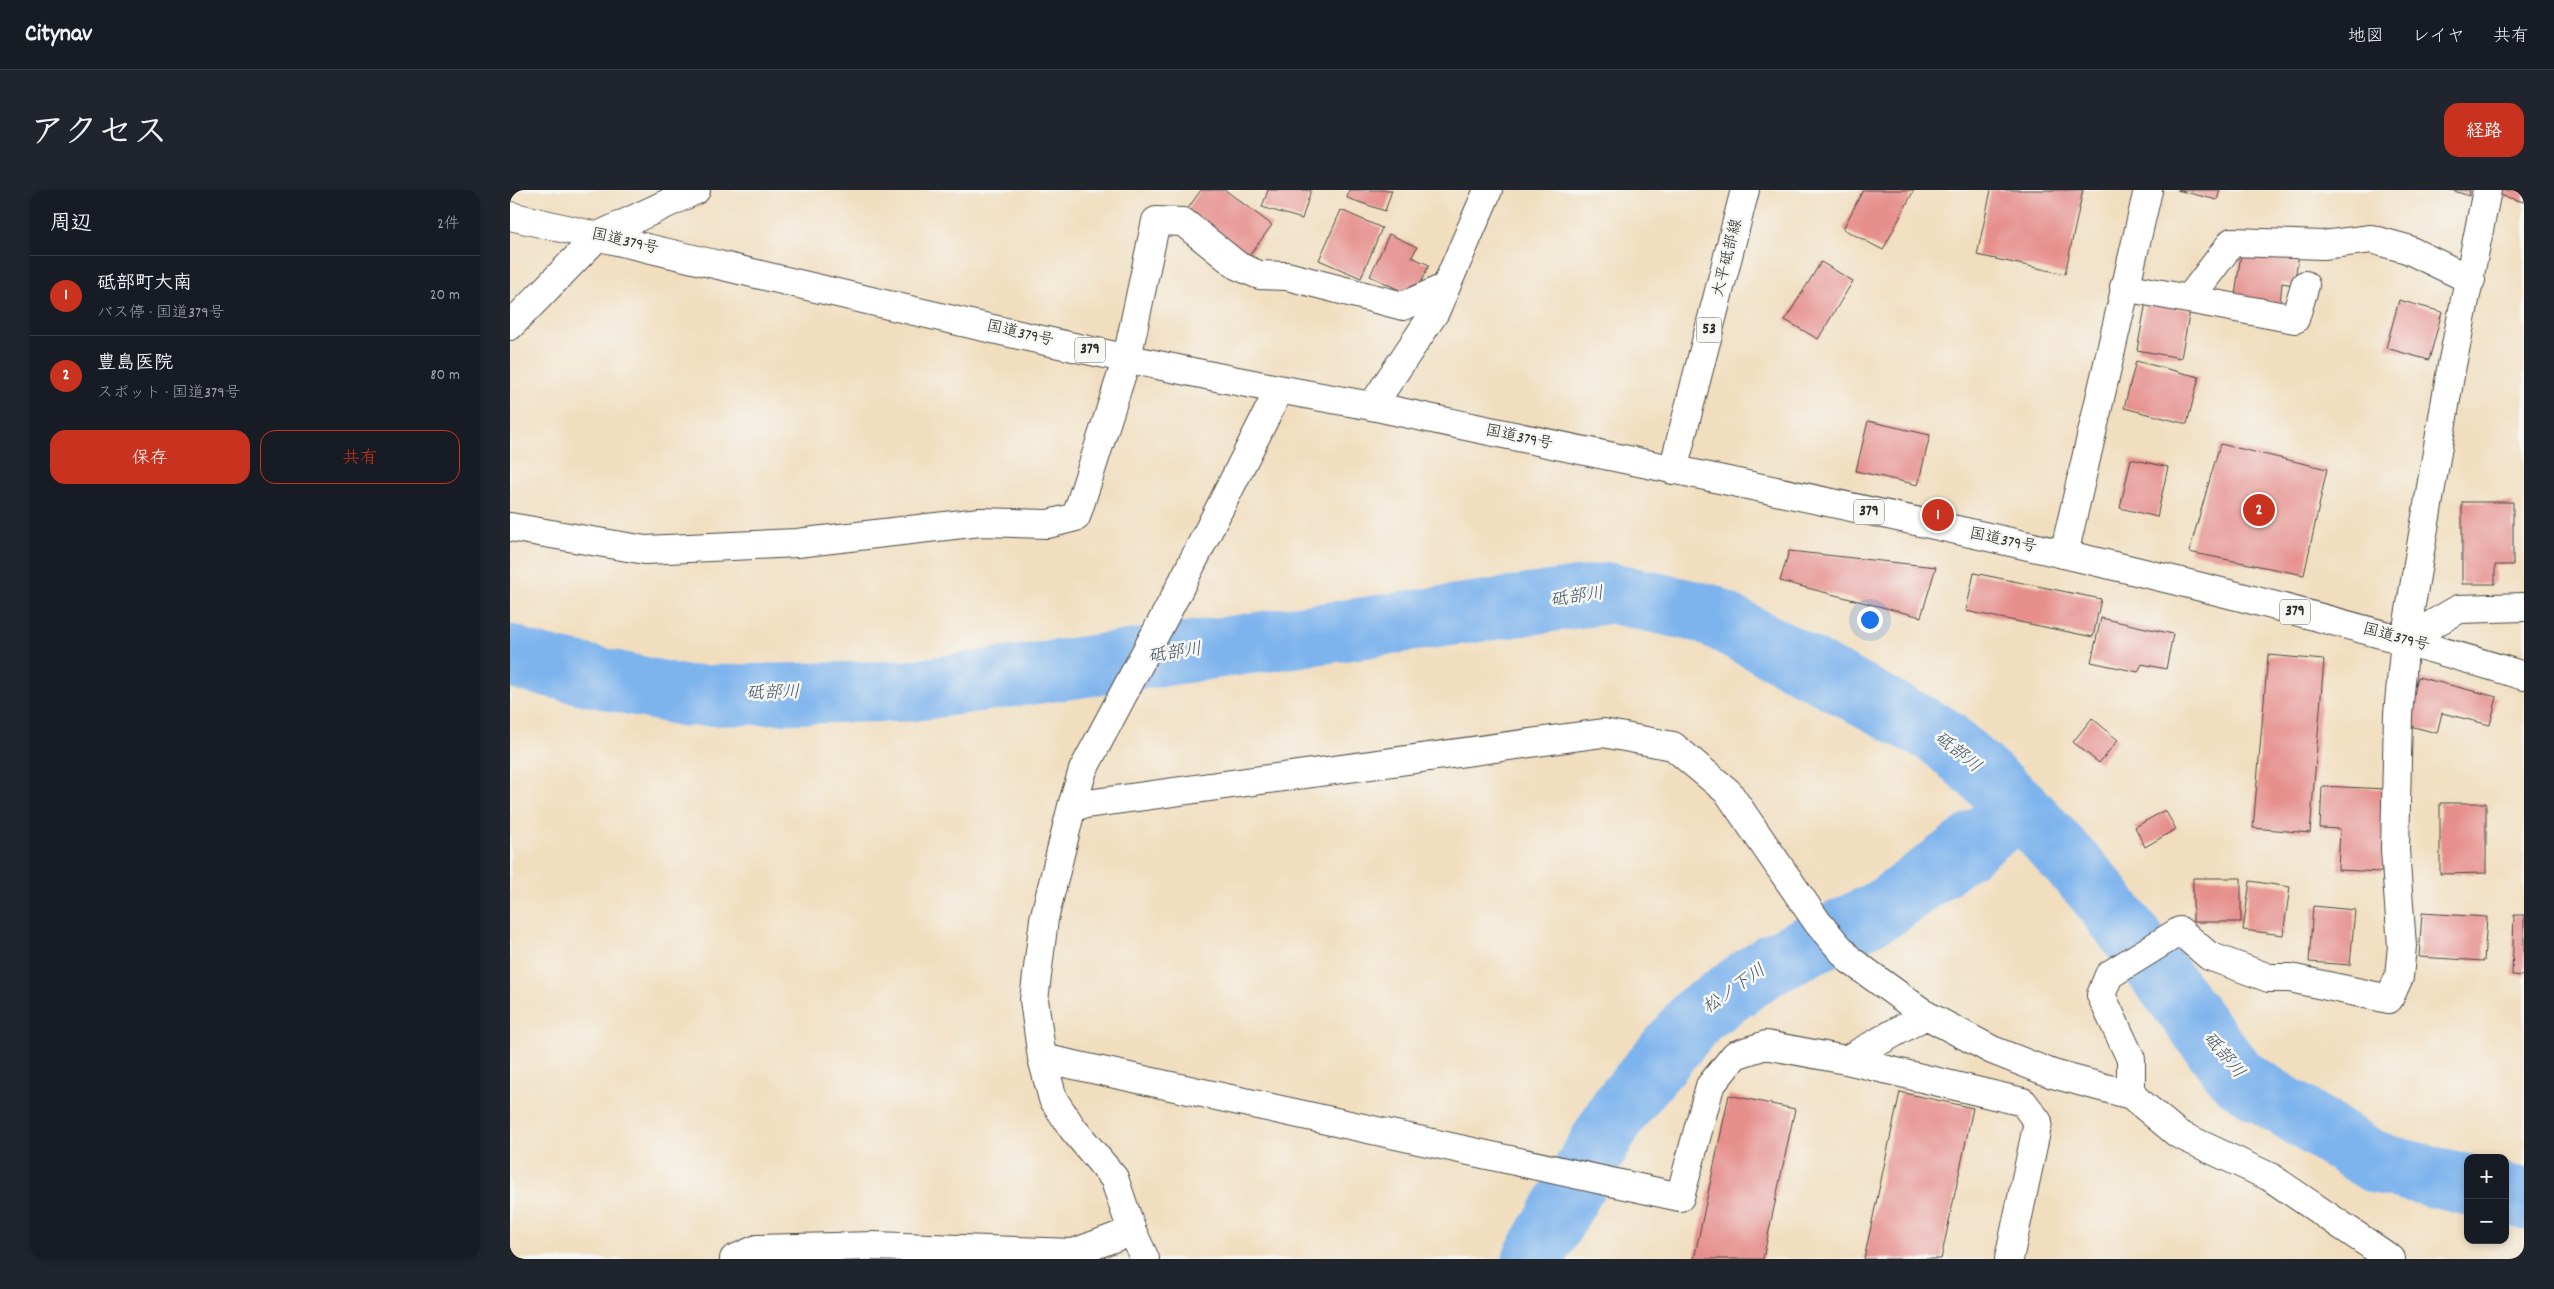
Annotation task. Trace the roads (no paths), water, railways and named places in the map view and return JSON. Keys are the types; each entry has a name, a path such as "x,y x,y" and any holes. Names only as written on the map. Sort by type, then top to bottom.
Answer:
{"main road":[{"path":"1372,406 1435,312 1488,190"},
{"name":"大平砥部線","path":"1673,470 1745,190"},
{"path":"2064,554 2124,287 2148,190"},
{"path":"2131,1095 2131,1059 2101,995 2109,975 2180,931 2209,956 2269,978 2290,978 2389,999 2398,977 2402,946 2395,850 2398,714 2405,640 2451,370 2471,280 2487,190"},
{"path":"510,326 598,236 688,192"},
{"name":"国道379号","path":"510,216 1127,358 1279,390 1372,406 2064,554 2405,640 2524,676"},
{"path":"510,528 645,550 797,543 980,522 1048,524 1076,517 1127,358 1156,221 1183,222 1238,266 1259,275 1287,276 1403,306 1446,287"},
{"path":"2190,299 2232,242 2323,245 2371,239 2407,249 2471,280"},
{"path":"2124,287 2295,319 2305,285"},
{"path":"1145,1259 1132,1231 1114,1178 1073,1130 1053,1099 1042,1058 1034,1000 1044,919 1072,806 1083,770 1177,593 1279,390"},
{"path":"2405,640 2459,609 2524,607"},
{"path":"1072,806 1603,733 1673,746 1728,792 1818,923 1850,960 1926,1015 1992,1050 2053,1074 2131,1095 2178,1134 2270,1177 2391,1259"},
{"path":"1846,1060 1926,1015"},
{"path":"1042,1058 1680,1197 1710,1086 1735,1055 1766,1045 1846,1060 2023,1102 2038,1122 2009,1259"},
{"path":"734,1259 757,1249 874,1246 1073,1254 1132,1231"}],"waterway":[{"name":"砥部川","path":"510,655 527,662 684,696 910,691 1611,593 1708,614 1940,736 2021,808 2096,890 2237,1077 2376,1163 2464,1184"},
{"name":"松ノ下川","path":"1533,1259 1618,1111 1699,1014 1771,964 1884,909 2021,808"},
{"name":"砥部川","path":"2509,1195 2524,1199"}],"place":[{"name":"豊島医院","path":"2259,510"},
{"name":"砥部町大南","path":"1938,515"}]}
